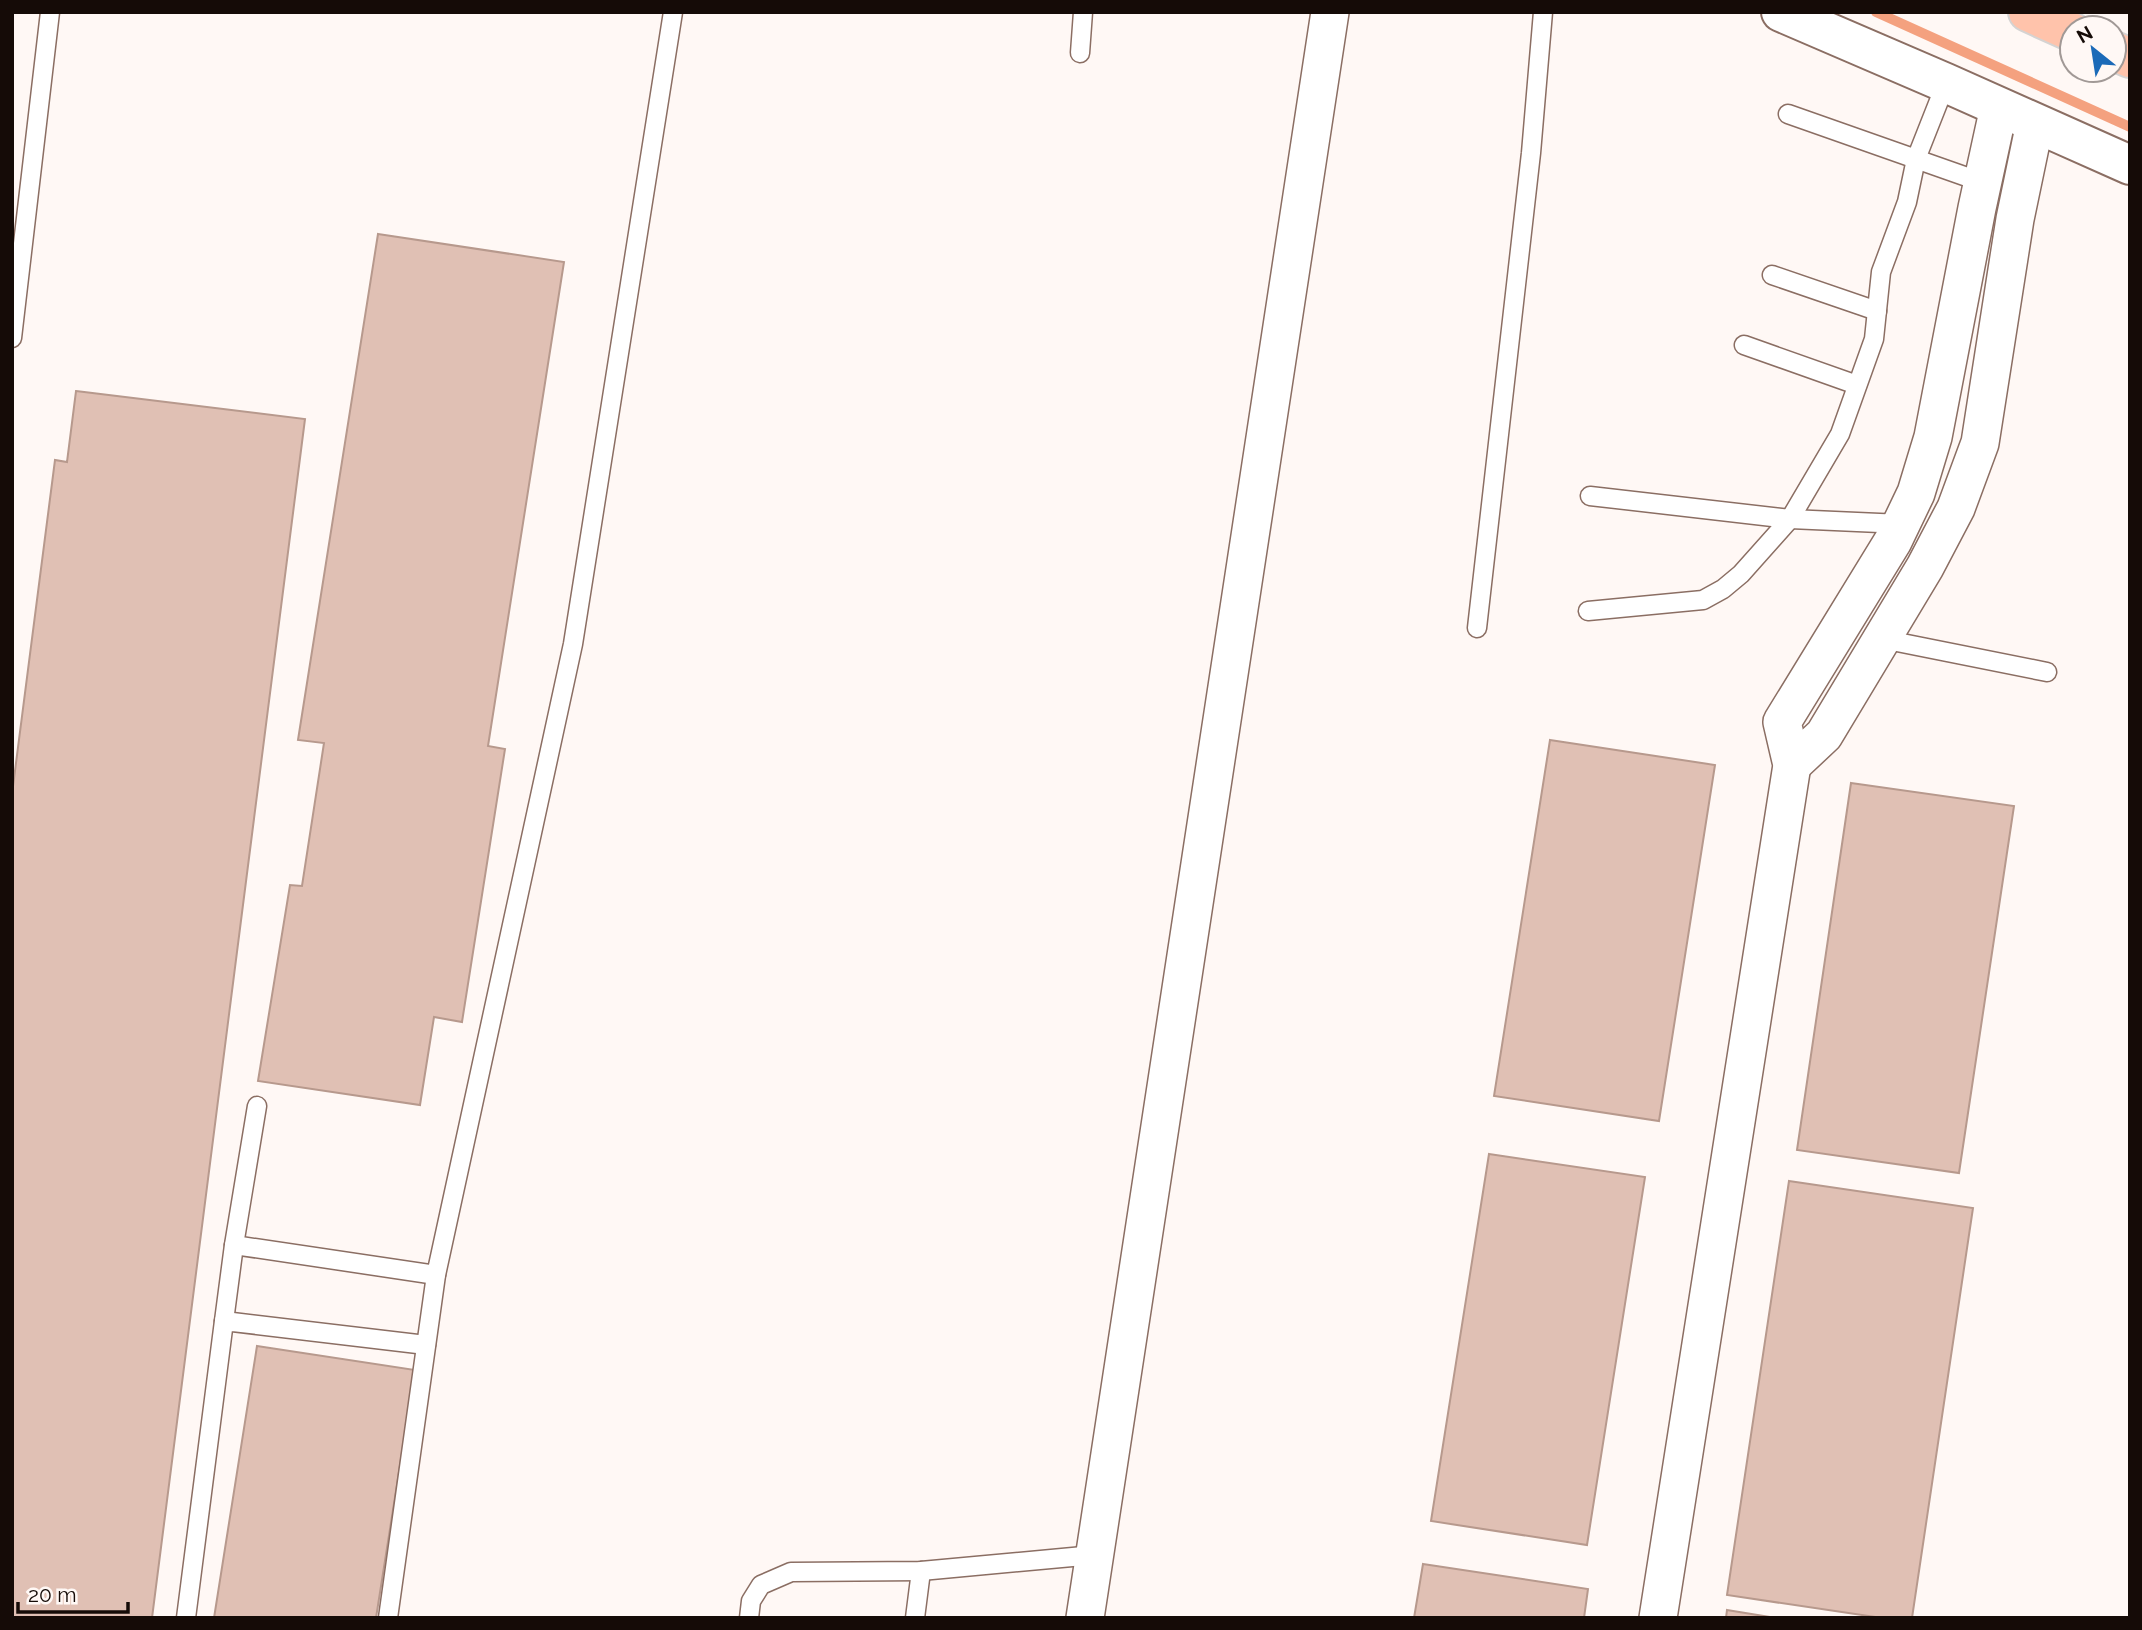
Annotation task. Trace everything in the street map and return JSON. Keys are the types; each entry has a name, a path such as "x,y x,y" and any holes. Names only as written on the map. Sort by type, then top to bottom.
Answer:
{"highway":[{"path":"2028,12 2058,26"}],"main road":[{"path":"1781,12 2130,165"}],"street":[{"path":"1085,1618 1330,12"},
{"path":"1658,1618 1792,765 1782,722 1893,541 1916,494 1933,437 1999,107"},
{"path":"1792,765 1824,735 1925,567 1950,520 1980,443 2015,219 2035,123"}],"lane":[{"path":"12,338 50,12"},
{"path":"388,1618 436,1275 573,644 673,12"},
{"path":"1080,53 1083,12"},
{"path":"1477,628 1531,153 1543,12"},
{"path":"1588,611 1703,600 1723,589 1741,574 1790,519 1840,435 1874,339 1881,272 1907,202 1916,159 1946,83"},
{"path":"1788,114 1983,183 2021,192"},
{"path":"1772,275 1877,311"},
{"path":"1744,345 1857,385"},
{"path":"1590,496 1790,519 1902,524"},
{"path":"1882,639 2047,671"},
{"path":"186,1618 234,1245 257,1106"},
{"path":"234,1245 436,1275"},
{"path":"224,1321 426,1345"},
{"path":"749,1618 751,1601 761,1585 791,1572 921,1571 1094,1555"},
{"path":"915,1618 921,1571"}],"building":[{"path":"378,234 564,262 488,746 505,749 462,1022 434,1017 420,1105 258,1081 290,885 302,886 324,743 298,740"},
{"path":"76,391 305,419 152,1618 12,1618 12,794 55,460 67,462"},
{"path":"1550,740 1715,765 1659,1121 1494,1096"},
{"path":"1851,783 2014,806 1959,1173 1797,1150"},
{"path":"1489,1154 1645,1177 1587,1545 1431,1521"},
{"path":"1789,1181 1973,1208 1912,1618 1882,1618 1727,1595"},
{"path":"257,1346 415,1370 376,1618 214,1618"},
{"path":"1423,1564 1588,1589 1584,1618 1414,1618"},
{"path":"1727,1610 1776,1618 1726,1618"}],"waterway":[{"path":"1876,12 2130,127"}]}
